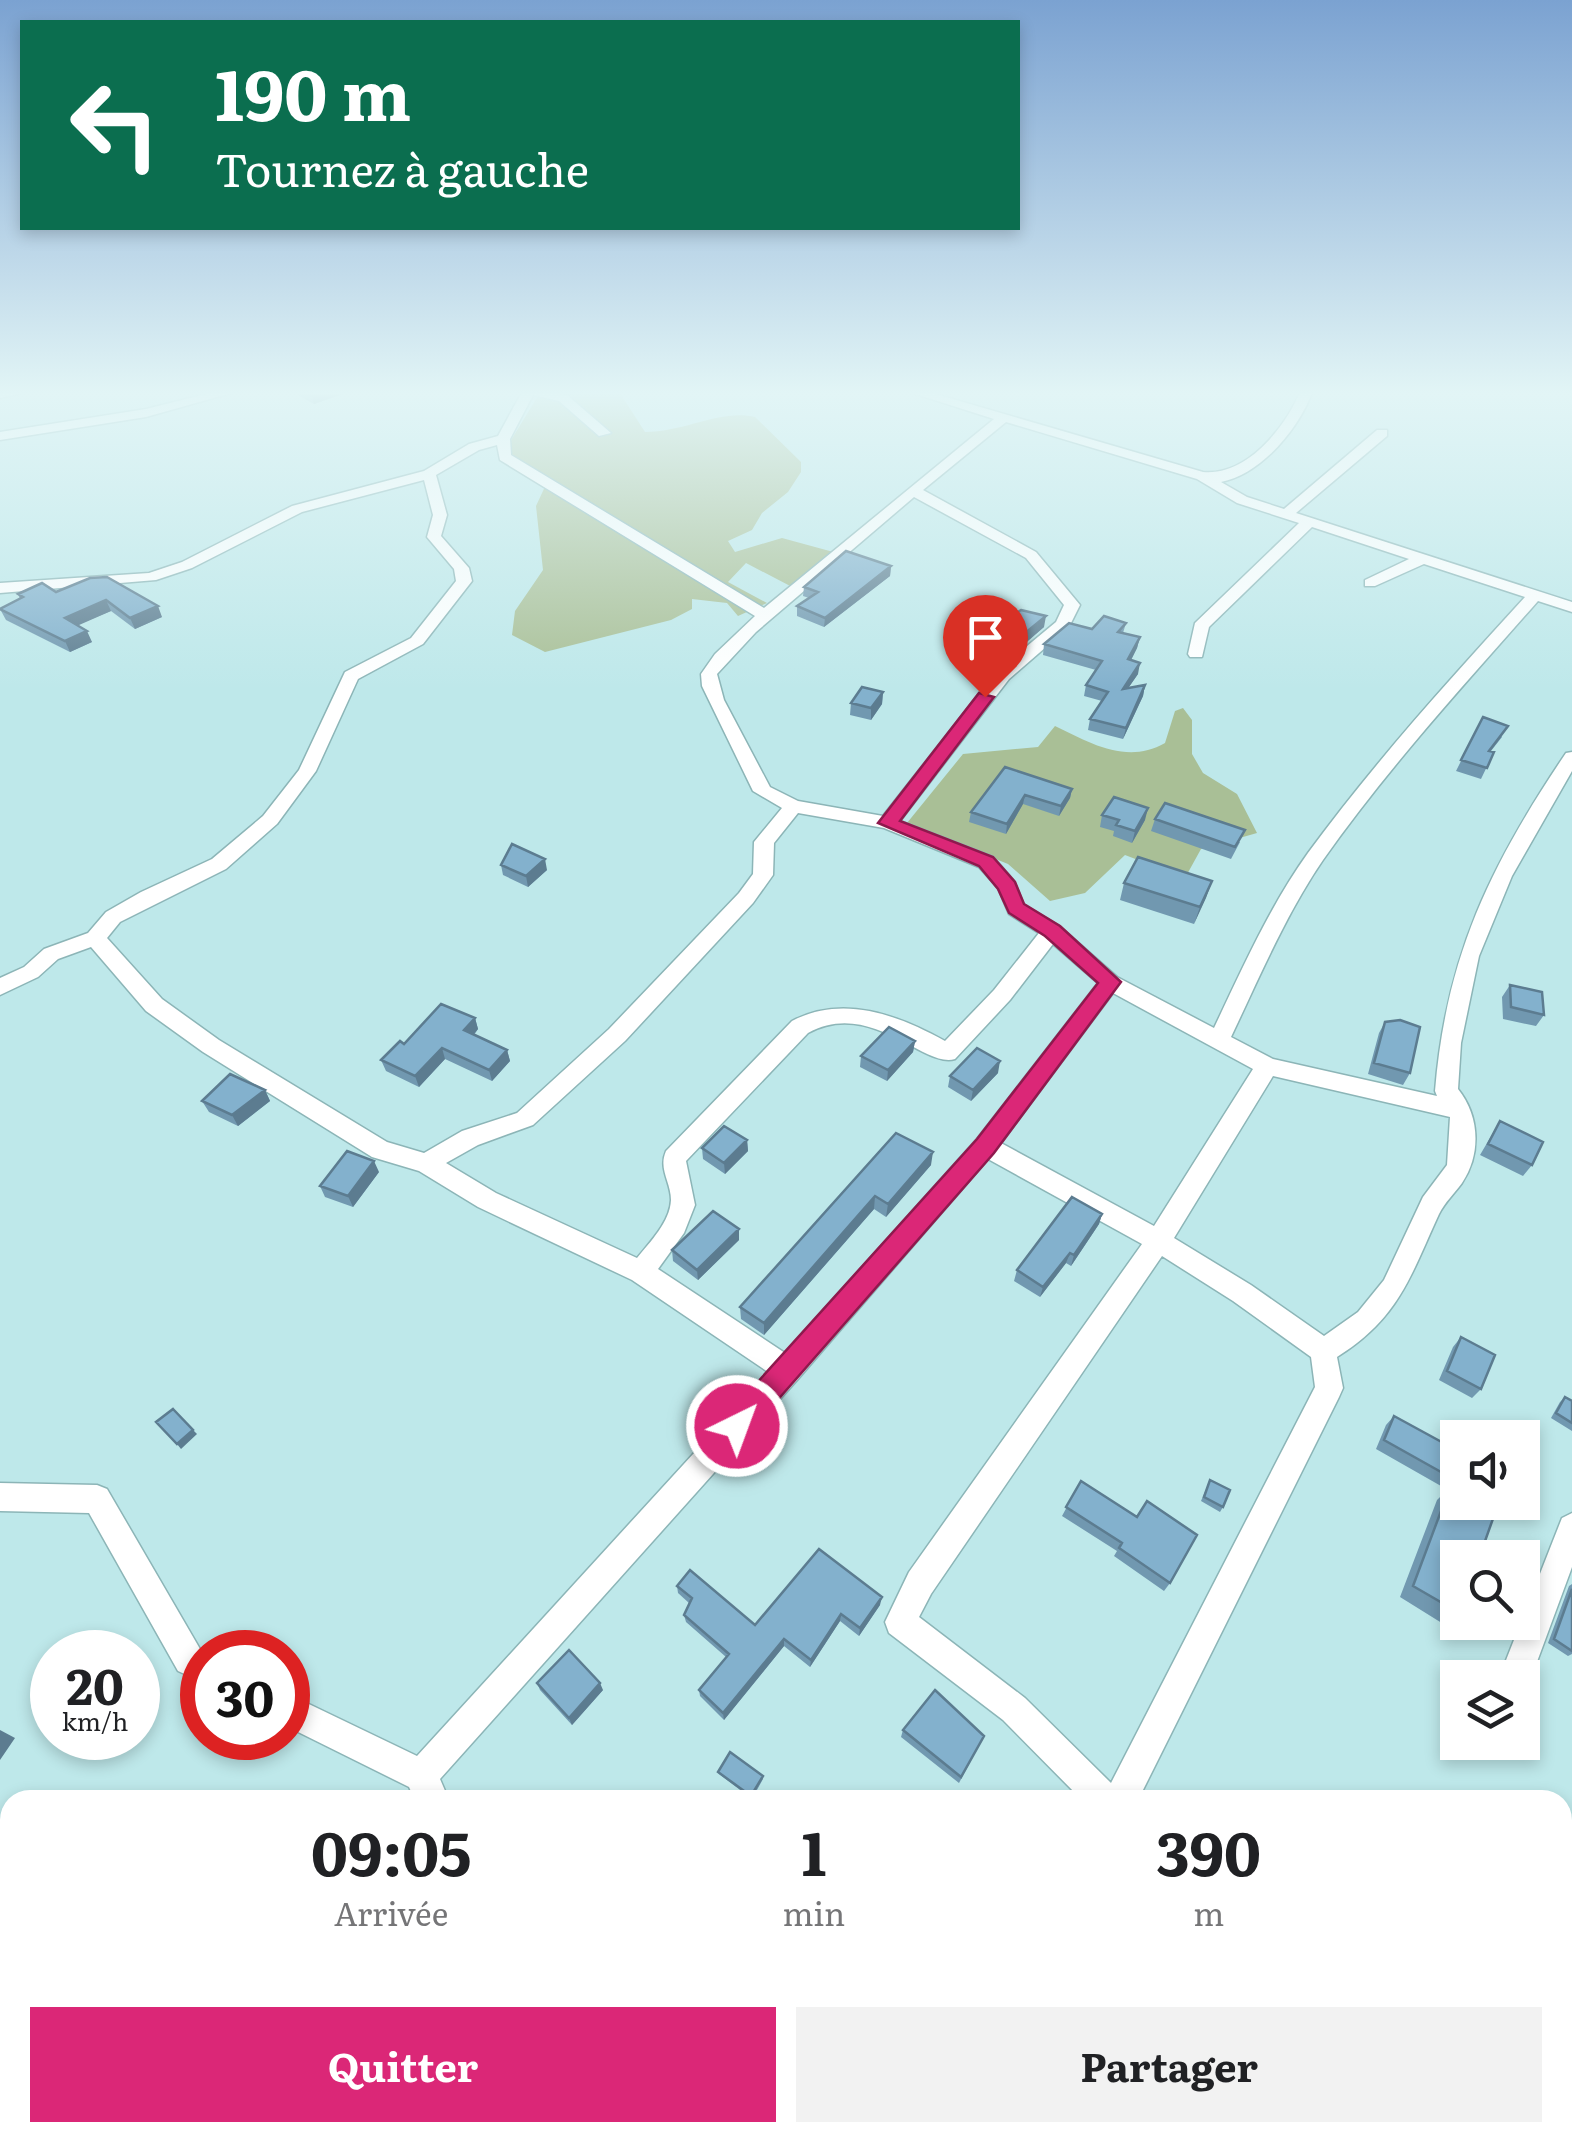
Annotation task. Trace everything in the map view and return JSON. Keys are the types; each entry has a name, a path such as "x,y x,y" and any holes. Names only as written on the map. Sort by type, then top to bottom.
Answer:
{"street":[{"path":"0,588 151,577 186,565 298,510 371,490"},
{"path":"0,987 32,972 50,954 95,938 113,917 219,864 270,820 307,771 351,676 417,640 464,581 461,568 434,537 440,515 433,490"},
{"path":"563,490 620,531 764,614"},
{"path":"1225,490 1242,500 1572,607"},
{"path":"1286,514 1314,490"},
{"path":"888,823 1003,675 1063,624 1072,605 1031,556 914,491 764,614 712,662 708,677 730,734 751,763 762,791 794,806 888,823 986,862 1008,886 1016,908 1052,931 1110,982 1266,1066 1462,1111"},
{"path":"1196,654 1201,626 1310,521"},
{"path":"1370,583 1424,558"},
{"path":"1220,1040 1260,954 1314,859 1439,702 1535,595"},
{"path":"1323,1351 1358,1332 1386,1301 1412,1258 1432,1202 1460,1164 1462,1111 1446,1091 1448,1037 1460,979 1484,908 1510,852 1572,758"},
{"path":"426,1163 470,1138 525,1119 617,1035 746,898 763,875 764,842 794,806"},
{"path":"641,1272 683,1207 683,1194 673,1172 674,1158 813,1017 832,1014 910,1029 947,1053 1002,995 1052,931"},
{"path":"95,938 154,1004 211,1046 380,1150 426,1163 487,1200 641,1272 788,1370"},
{"path":"310,1722 427,1787 985,1146 1110,982"},
{"path":"1095,1790 1014,1709 900,1622 920,1583 1159,1240 1266,1066"},
{"path":"985,1146 1159,1240 1262,1304 1323,1351 1329,1388 1125,1790"},
{"path":"0,1497 97,1499 180,1644"},
{"path":"1522,1660 1572,1528"}],"green space":[{"path":"543,490 789,490 762,513 752,530 728,541 735,552 782,538 837,553 794,588 746,563 728,582 767,603 738,616 727,603 692,599 692,609 671,620 545,652 512,635 515,611 543,570 536,506"},
{"path":"1183,708 1192,720 1192,754 1203,773 1237,794 1257,833 1201,849 1185,878 1125,855 1085,893 1050,901 1008,864 907,823 963,754 1038,747 1055,726 1109,749 1137,752 1165,743 1175,711"}],"building":[{"path":"846,551 891,566 825,618 797,606 818,592 804,587"},
{"path":"107,577 158,606 130,618 106,600 65,618 87,631 65,641 0,609 23,597 18,594 42,583 56,592 90,578"},
{"path":"1021,610 1046,616 1024,634 1000,623"},
{"path":"1104,616 1126,623 1118,632 1140,637 1128,659 1140,663 1123,689 1145,685 1126,728 1090,719 1108,692 1086,685 1102,661 1044,644 1069,623 1092,629"},
{"path":"862,687 883,692 871,708 851,703"},
{"path":"1483,717 1508,726 1489,751 1494,752 1487,768 1461,760"},
{"path":"1005,767 1072,789 1061,806 1025,795 1007,824 971,812"},
{"path":"1114,797 1148,808 1135,831 1102,815"},
{"path":"1165,803 1245,830 1235,847 1155,819"},
{"path":"512,844 545,859 526,876 501,865"},
{"path":"1138,857 1212,881 1200,907 1124,883"},
{"path":"1510,985 1542,992 1544,1015 1511,1007"},
{"path":"441,1004 475,1018 464,1030 507,1050 489,1070 442,1048 415,1076 381,1060 400,1041 404,1044"},
{"path":"1400,1020 1420,1027 1410,1073 1374,1063 1385,1022"},
{"path":"889,1027 915,1041 888,1070 861,1056"},
{"path":"977,1048 1000,1061 973,1090 950,1076"},
{"path":"230,1074 265,1090 232,1115 202,1101"},
{"path":"1500,1121 1543,1142 1532,1165 1488,1144"},
{"path":"724,1126 747,1140 724,1163 702,1148"},
{"path":"896,1133 933,1152 888,1204 875,1196 764,1323 740,1307"},
{"path":"347,1151 374,1161 348,1196 320,1186"},
{"path":"1072,1197 1102,1214 1074,1255 1070,1253 1043,1287 1017,1270"},
{"path":"713,1211 739,1229 697,1270 672,1250"},
{"path":"1461,1337 1495,1355 1481,1389 1447,1371"},
{"path":"1565,1397 1572,1401 1572,1423 1556,1413"},
{"path":"173,1409 193,1430 177,1444 156,1422"},
{"path":"1394,1416 1440,1441 1440,1471 1384,1440"},
{"path":"1210,1480 1230,1490 1223,1507 1204,1497"},
{"path":"1081,1481 1137,1517 1147,1501 1197,1535 1170,1583 1119,1548 1122,1543 1066,1507"},
{"path":"1440,1514 1440,1520 1493,1520 1485,1540 1440,1540 1440,1602 1413,1586"},
{"path":"819,1549 882,1597 860,1628 841,1614 811,1660 784,1639 723,1713 699,1690 729,1654 684,1615 692,1598 677,1586 690,1570 755,1625"},
{"path":"1572,1589 1572,1651 1554,1639"},
{"path":"569,1650 600,1683 569,1718 537,1683"},
{"path":"935,1690 984,1736 961,1777 903,1730"},
{"path":"730,1752 763,1776 755,1790 743,1790 718,1772"}],"route":[{"path":"737,1426 985,1146 1089,1016 1110,982 1052,931 1016,908 1008,886 986,862 888,823 985,697"}]}
